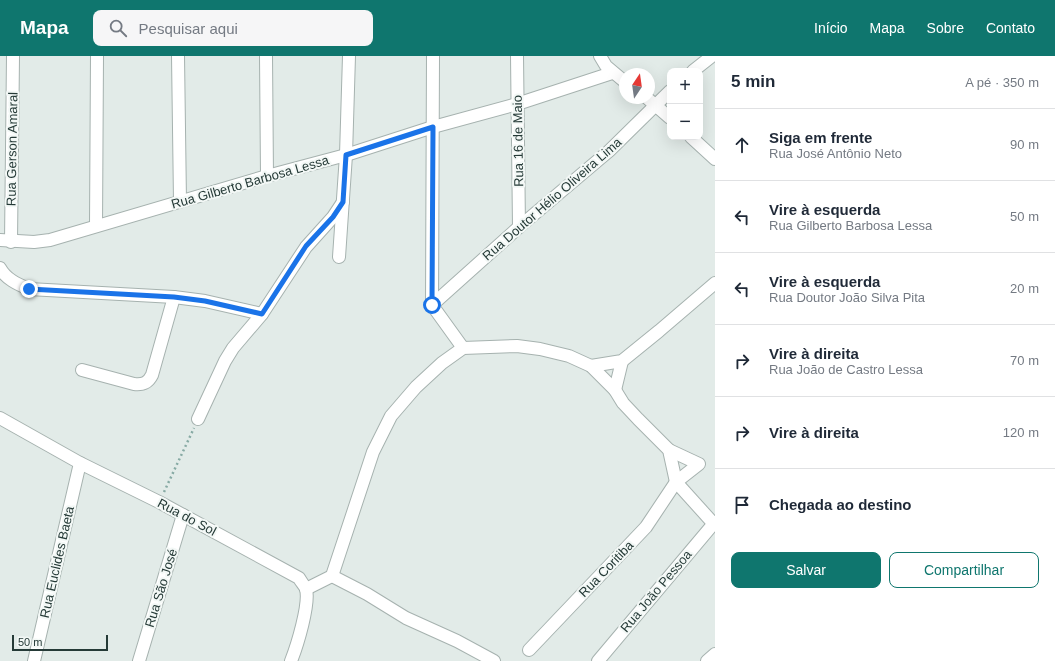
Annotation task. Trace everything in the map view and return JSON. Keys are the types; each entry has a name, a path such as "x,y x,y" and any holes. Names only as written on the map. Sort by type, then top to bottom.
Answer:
{"street":[{"name":"Rua Gerson Amaral","path":"5,241 13,56"},
{"path":"96,226 98,56"},
{"path":"178,56 180,201"},
{"path":"266,56 267,176"},
{"path":"339,257 346,155 349,56"},
{"path":"433,56 432,305 463,348"},
{"name":"Rua 16 de Maio","path":"517,56 519,227"},
{"path":"600,56 612,73 619,78"},
{"path":"697,68 712,56"},
{"name":"Rua Gilberto Barbosa Lessa","path":"5,241 34,242 50,240 267,176 346,155 433,127 517,104 612,73"},
{"name":"Rua Doutor Hélio Oliveira Lima","path":"655,99 667,93"},
{"name":"Rua Doutor Hélio Oliveira Lima","path":"432,305 519,227 609,151 648,104"},
{"path":"654,104 667,115"},
{"path":"694,140 715,159"},
{"path":"198,419 233,348 262,314 306,246 333,217 343,202"},
{"path":"0,268 2,272 16,284 29,289 174,297 205,301 262,314"},
{"path":"591,366 622,361 715,283"},
{"path":"82,370 134,384 141,384 149,380 152,375 174,297"},
{"path":"291,661 295,651 306,604 306,589 332,576 373,452 392,416 416,387 442,363 463,348 517,346 540,349 569,356 591,366 615,390 623,403 669,450 676,482 714,522"},
{"path":"615,390 622,361"},
{"name":"Rua do Sol","path":"0,418 80,463 183,514 292,573 299,578 306,589"},
{"name":"Rua Coritiba","path":"529,650 646,527 676,482 699,464 669,450"},
{"name":"Rua Euclides Baeta","path":"34,661 80,463"},
{"name":"Rua São José","path":"138,661 183,514"},
{"name":"Rua João Pessoa","path":"598,661 714,522"},
{"path":"332,576 367,594 406,618 457,641 494,661"},
{"path":"707,661 715,654"}],"path":[{"path":"159,502 198,419"}],"route":[{"path":"29,289 174,297 205,301 262,314 306,246 333,217 343,202 346,155 433,127 432,305"}]}
